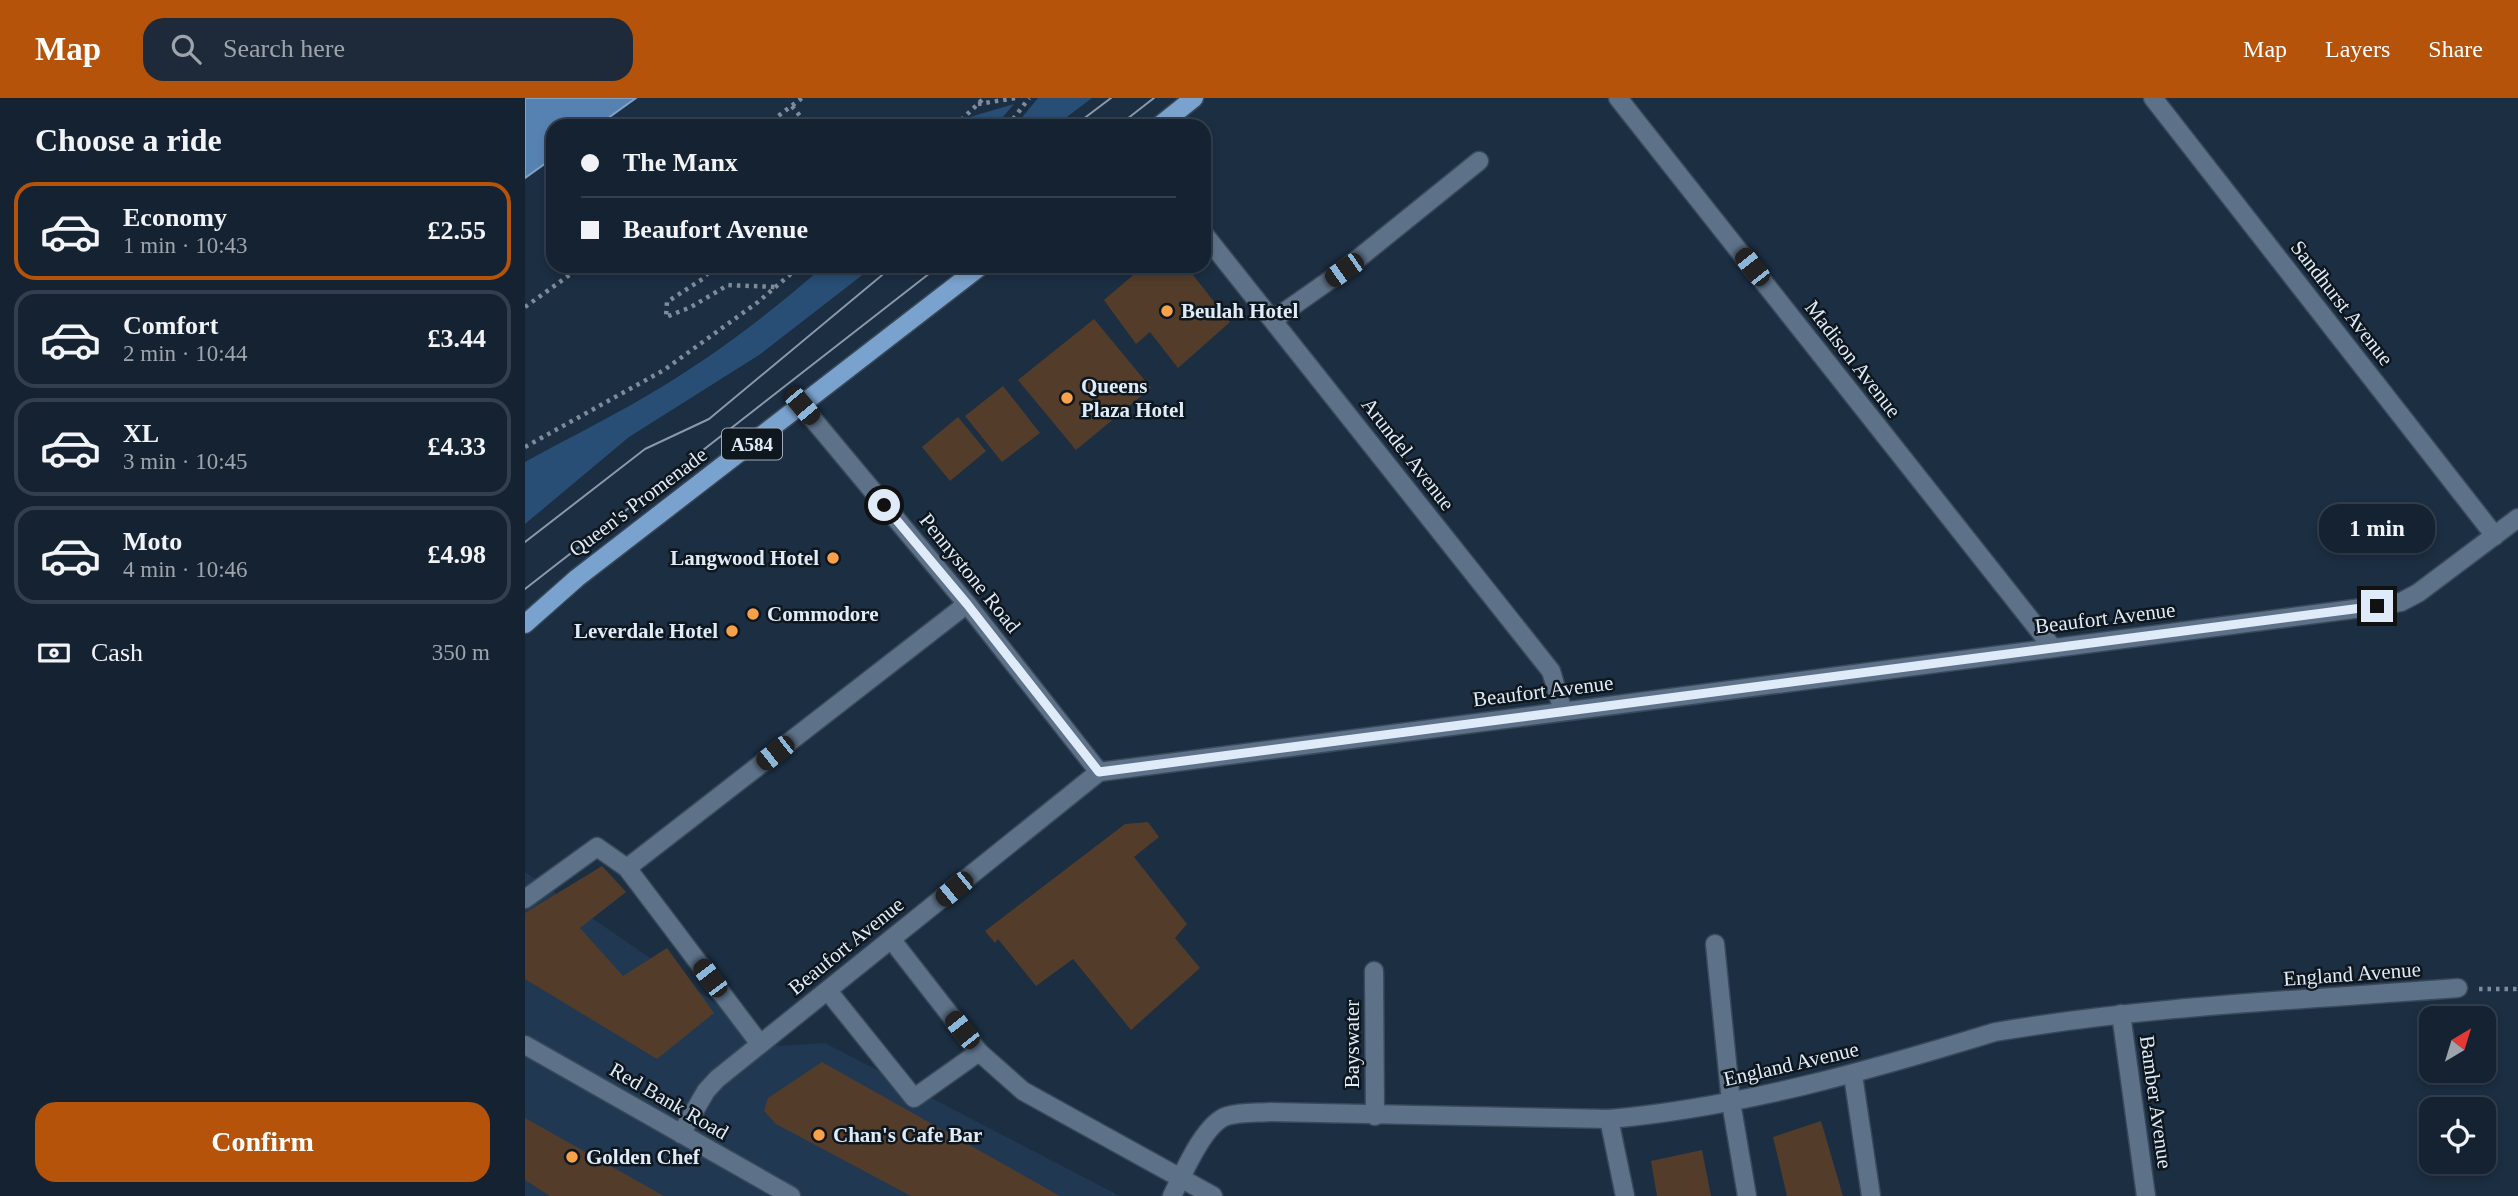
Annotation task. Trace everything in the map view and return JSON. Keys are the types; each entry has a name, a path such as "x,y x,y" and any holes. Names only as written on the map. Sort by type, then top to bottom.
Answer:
{"main road":[{"path":"1168,119 1194,98"},
{"name":"Queen's Promenade","path":"525,624 577,578 972,273"}],"street":[{"name":"Madison Avenue","path":"1618,98 2053,648"},
{"name":"Sandhurst Avenue","path":"2153,98 2510,529"},
{"path":"1273,320 1344,270 1479,161"},
{"name":"Arundel Avenue","path":"1211,243 1551,671 1563,710"},
{"name":"Pennystone Road","path":"802,406 967,604 1099,772"},
{"name":"Beaufort Avenue","path":"681,1134 706,1091 760,1044 1099,772 2400,602 2418,593 2510,529"},
{"path":"627,868 967,604"},
{"path":"525,899 597,847 627,868 760,1044"},
{"path":"891,939 979,1052 1023,1091 1213,1196"},
{"path":"1715,944 1731,1102 1747,1196"},
{"name":"Bayswater","path":"1374,971 1375,1116"},
{"name":"England Avenue","path":"1173,1196 1196,1150 1224,1116 1270,1112 1609,1119 1661,1115 1800,1088 1994,1032 2121,1014 2458,988"},
{"path":"828,991 914,1098 979,1052"},
{"name":"Bamber Avenue","path":"2121,1014 2146,1196"},
{"name":"Red Bank Road","path":"525,1045 791,1196"},
{"path":"1853,1074 1871,1196"},
{"path":"1609,1119 1625,1196"}],"path":[{"path":"774,119 802,98"},
{"path":"962,119 984,98"},
{"path":"977,104 1016,98"},
{"path":"1013,119 1029,98"},
{"path":"792,106 802,119"},
{"path":"525,307 572,273"},
{"path":"708,273 667,302 666,317 691,307 727,285 775,287"},
{"path":"525,447 664,370 792,273"},
{"path":"2458,988 2518,989"}],"shaded area":[{"path":"525,98 636,98 607,119 546,119 546,163 525,178"},
{"path":"1038,98 1092,98 1064,119 1021,119"},
{"path":"1014,104 1001,119 968,119"},
{"path":"816,273 865,273 759,355 629,437 525,524 525,462 667,384 714,353"},
{"path":"525,872 778,1046 825,1043 1120,1196 525,1196"}],"building":[{"name":"Beulah Hotel","path":"1136,273 1192,273 1230,322 1178,368 1150,332 1136,344 1104,300"},
{"path":"1094,319 1151,388 1076,450 1018,380"},
{"path":"1003,386 1040,433 1002,462 965,416"},
{"path":"958,417 986,451 950,481 922,447"},
{"path":"1148,822 1159,837 1134,857 1187,924 1175,938 1200,968 1131,1030 1073,959 1036,986 998,939 995,943 985,931 1125,824"},
{"path":"602,866 626,892 580,928 623,976 667,948 714,1013 657,1059 525,979 525,913"},
{"path":"822,1062 1060,1196 911,1196 776,1124 764,1111 768,1098"},
{"path":"525,1118 664,1196 550,1196 525,1180"},
{"path":"1821,1121 1843,1196 1787,1196 1773,1137"},
{"path":"1702,1150 1711,1196 1657,1196 1651,1161"}],"tram line":[{"path":"1083,119 1111,98"},
{"path":"1127,119 1154,98"},
{"path":"525,542 645,449 709,419 885,273"},
{"path":"525,589 930,273"}],"place":[{"name":"Beulah Hotel","path":"1167,311"},
{"name":"Queens Plaza Hotel","path":"1067,398"},
{"name":"Langwood Hotel","path":"833,558"},
{"name":"Commodore","path":"753,614"},
{"name":"Leverdale Hotel","path":"732,631"},
{"name":"Chan's Cafe Bar","path":"819,1135"},
{"name":"Golden Chef","path":"572,1157"}],"route":[{"path":"884,505 967,604 1099,772 2377,606"}]}
